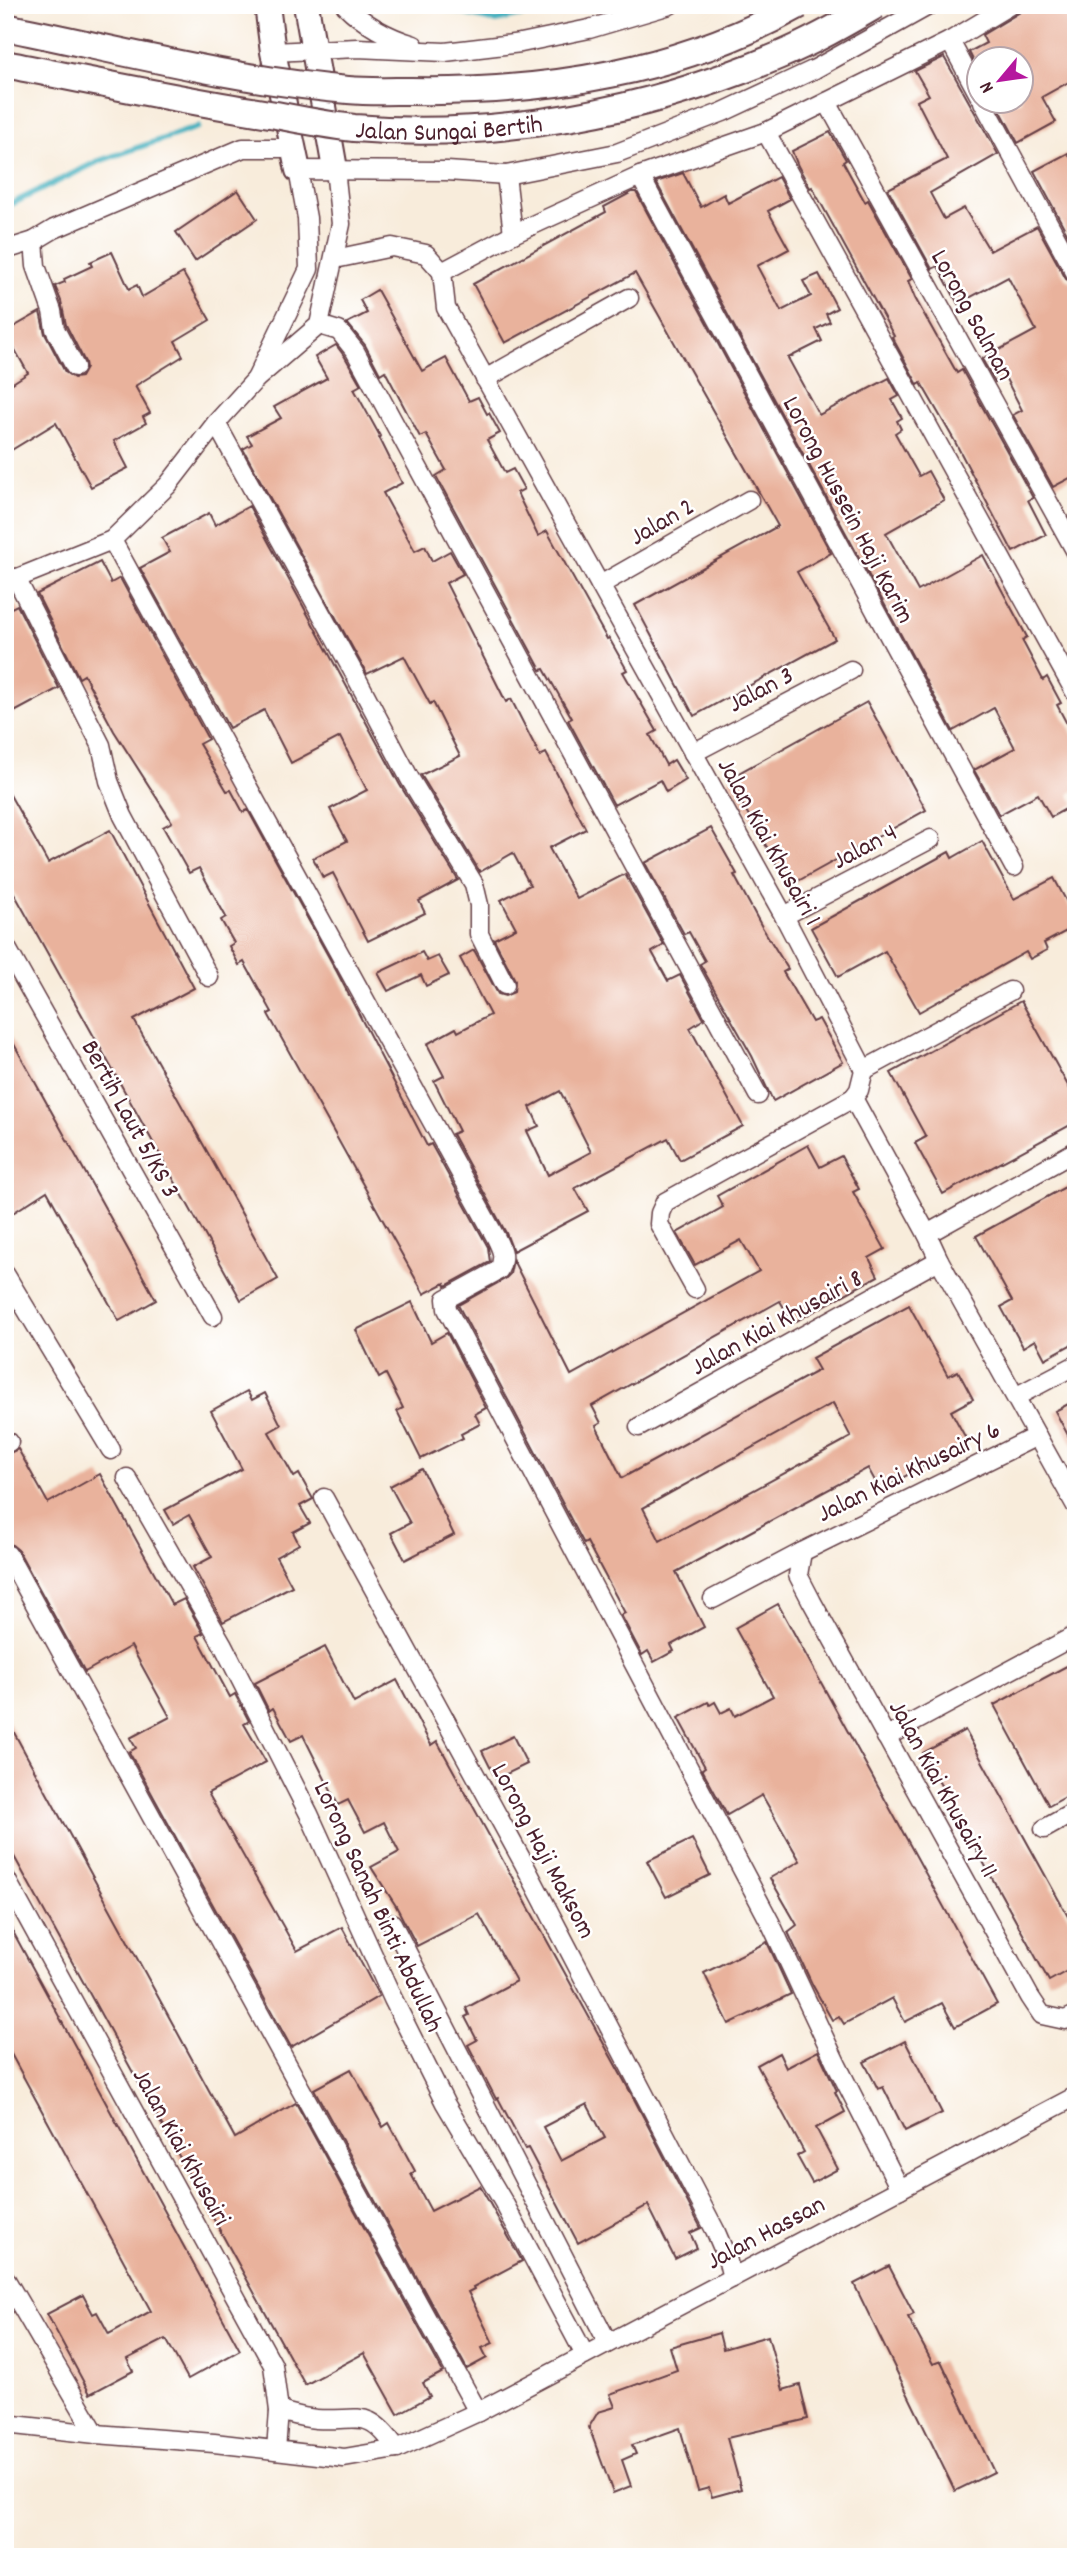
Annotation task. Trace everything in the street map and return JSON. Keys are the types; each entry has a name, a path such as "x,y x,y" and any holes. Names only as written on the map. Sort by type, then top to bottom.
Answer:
{"main road":[{"path":"267,5 273,52 296,159"},
{"path":"306,5 335,169"},
{"name":"Jalan Sungai Bertih","path":"5,27 245,76 349,90 442,92 538,88 640,69 701,51 765,24 799,5"},
{"name":"Jalan Sungai Bertih","path":"5,64 235,109 354,128 455,131 543,122 648,100 713,81 780,55 876,5"}],"street":[{"path":"345,5 356,17 385,36 445,52"},
{"path":"273,52 358,48 445,52 521,43 575,32 670,5"},
{"path":"5,250 34,240 243,148 335,169 506,175 617,153 723,112 815,69 930,5"},
{"path":"335,259 392,247 426,254 442,272 513,234 640,176 766,132 950,41 1010,5"},
{"path":"950,41 965,69"},
{"name":"Lorong Salman","path":"827,102 1076,552"},
{"path":"991,116 1076,274"},
{"path":"766,132 1076,694"},
{"path":"256,379 309,269 307,219 296,159"},
{"path":"209,977 123,816 112,791 101,745 10,581 112,540 168,485 256,379 320,325 341,224 335,169"},
{"path":"506,175 513,234"},
{"name":"Lorong Hussein Haji Karim","path":"640,176 1014,867"},
{"path":"34,240 36,266 52,311 55,329 75,367"},
{"name":"Jalan Kiai Khusairi 1","path":"442,272 446,308 784,916 864,1070"},
{"path":"485,379 629,298"},
{"path":"320,325 339,331 355,351 758,1095"},
{"path":"216,424 410,779 474,884 479,905 479,934 505,985"},
{"name":"Jalan 2","path":"600,585 749,500"},
{"path":"112,540 503,1252 499,1269 446,1298 447,1309 771,1924 900,2189"},
{"name":"Jalan 3","path":"693,753 851,670"},
{"name":"Jalan 4","path":"784,916 932,839"},
{"name":"Bertih Laut 5/KS 3","path":"5,945 213,1316"},
{"path":"695,1289 659,1224 665,1202 853,1098 859,1090 864,1070 1010,991"},
{"path":"853,1098 939,1260 1076,1506"},
{"path":"927,1234 1076,1151"},
{"name":"Jalan Kiai Khusairi 8","path":"639,1427 939,1260"},
{"path":"8,1283 111,1450"},
{"path":"1017,1396 1076,1364"},
{"name":"Jalan Kiai Khusairy 6","path":"713,1599 1037,1436"},
{"name":"Lorong Sanah Binti Abdullah","path":"127,1478 223,1645 272,1741 444,2103 504,2203 582,2349"},
{"name":"Lorong Haji Maksom","path":"324,1498 523,1863 715,2230 732,2278"},
{"name":"Jalan Kiai Khusairy 11","path":"802,1552 798,1575 1042,2015 1065,2020 1076,2015"},
{"path":"8,1555 478,2413"},
{"path":"886,1737 1076,1635"},
{"path":"1044,1829 1076,1811"},
{"name":"Jalan Kiai Khusairi","path":"5,1877 273,2365 278,2411 276,2450"},
{"path":"392,1923 608,2343"},
{"name":"Jalan Hassan","path":"5,2424 96,2434 214,2442 344,2458 397,2449 478,2413 582,2349 608,2343 1076,2096"},
{"path":"5,2278 96,2434"},
{"path":"278,2411 317,2419 358,2417 382,2428 397,2449"}],"building":[{"path":"1032,5 1076,5 1076,78 1042,97 1056,122 1018,143 1004,116 1036,116 1036,46 980,46 986,43 982,35"},
{"path":"944,57 965,95 965,116 977,116 998,154 930,193 944,219 964,208 990,251 1037,226 1066,279 1076,285 1076,475 1053,487 1013,415 1022,410 1005,377 995,382 982,359 1036,330 1008,277 958,304 938,266 932,269 888,189 947,159 917,101 929,95 915,71"},
{"path":"830,132 865,202 868,200 912,279 908,281 915,298 957,373 962,370 1033,498 1028,500 1046,535 1013,552 954,440 921,383 918,385 892,337 894,336 798,166 792,151"},
{"path":"1068,153 1076,167 1076,250 1034,171"},
{"path":"683,173 701,207 724,194 728,203 778,177 790,199 768,211 789,249 757,266 781,311 811,296 803,281 819,274 837,308 826,314 830,322 816,329 822,341 788,358 819,415 889,378 899,396 892,400 902,418 897,421 901,429 895,433 919,476 928,471 944,500 886,533 918,591 983,555 1027,637 1022,640 1043,680 1047,677 1061,703 1057,705 1076,741 1076,790 1069,794 1075,804 1051,817 1038,794 999,815 974,770 1015,748 994,708 953,731 656,182"},
{"path":"238,190 257,219 195,261 176,232"},
{"path":"636,192 831,553 797,572 835,639 694,716 635,605 778,526 635,273 505,343 473,284 606,212 604,207"},
{"path":"112,252 129,289 137,285 142,297 183,273 210,320 175,341 183,356 135,386 150,413 143,417 146,423 114,441 128,468 91,487 56,423 5,454 5,388 28,373 5,332 40,312 45,334 65,372 74,378 81,377 86,368 85,362 66,325 55,286 92,266 90,262"},
{"path":"377,290 422,371 446,358 469,401 478,397 487,414 489,413 500,433 487,440 505,473 513,469 524,489 517,493 538,536 547,531 627,670 623,672 657,731 650,735 666,765 674,760 686,780 666,792 660,780 614,805 568,720 572,718 544,669 541,670 436,476 446,470 426,434 420,437 385,371 380,374 365,345 347,323 367,313 360,300"},
{"path":"336,345 361,385 354,389 402,483 383,493 415,551 425,546 432,561 450,551 463,574 446,583 506,702 511,699 540,756 546,753 586,829 549,848 577,899 625,874 664,945 652,952 668,981 680,975 704,1019 690,1028 743,1126 680,1160 668,1138 575,1188 588,1211 513,1251 506,1233 452,1134 459,1131 434,1081 444,1076 427,1044 456,1028 458,1032 490,1015 460,958 474,950 498,994 505,996 514,992 515,980 494,939 516,928 501,900 530,885 513,853 480,872 421,775 460,756 433,702 430,704 404,656 367,674 243,449 252,444 247,436 281,418 274,407 327,378 315,357","holes":["560,1091 591,1152 548,1175 527,1131 539,1126 530,1107"]},
{"path":"249,506 400,785 458,880 419,901 425,913 368,941 333,873 323,878 313,858 347,841 330,809 367,790 340,737 291,763 264,710 229,728 140,568 170,552 162,538 209,513 215,525"},
{"path":"100,562 111,583 120,578 208,739 199,744 227,791 231,790 243,812 248,810 337,972 427,1146 431,1144 488,1247 490,1262 446,1286 445,1283 424,1294 268,1014 272,1012 244,962 239,965 229,946 234,943 221,920 226,917 199,868 189,873 163,827 172,822 114,731 84,675 79,678 37,594"},
{"path":"17,605 59,688 5,717 5,611"},
{"path":"867,702 926,810 789,886 728,779"},
{"path":"5,786 48,863 110,830 194,988 134,1020 278,1279 241,1300 5,877"},
{"path":"711,828 762,927 788,969 783,972 812,1022 819,1019 843,1062 773,1101 752,1056 700,964 705,961 689,932 684,934 645,863"},
{"path":"982,841 1014,899 1054,878 1076,919 1076,926 1044,943 1047,950 1030,959 1026,952 919,1012 885,951 838,977 811,928 949,852 952,858"},
{"path":"422,952 427,961 438,956 449,975 426,986 421,975 388,991 378,973"},
{"path":"1021,1001 1076,1100 1076,1122 943,1194 915,1143 926,1137 891,1073"},
{"path":"5,1028 156,1300 119,1321 47,1191 5,1218"},
{"path":"808,1145 820,1167 841,1156 859,1189 853,1192 885,1249 869,1258 878,1276 793,1323 780,1301 592,1406 601,1423 596,1426 622,1478 819,1370 812,1358 909,1305 948,1376 958,1371 973,1399 951,1411 968,1442 880,1490 868,1468 676,1572 704,1627 671,1645 674,1651 654,1662 648,1651 642,1655 621,1615 625,1613 587,1542 584,1544 458,1305 505,1279 510,1274 513,1260 571,1375 759,1271 741,1240 695,1265 677,1233 723,1207 717,1196","holes":["833,1403 851,1437 660,1541 643,1508"]},
{"path":"1076,1181 1076,1342 1045,1359 1035,1340 1023,1347 1001,1307 1012,1301 976,1236"},
{"path":"412,1302 431,1342 447,1333 486,1408 475,1414 480,1424 461,1434 463,1438 421,1459 397,1411 403,1408 386,1374 379,1378 356,1330"},
{"path":"247,1391 252,1400 265,1393 281,1425 269,1432 294,1477 299,1474 313,1499 300,1506 310,1523 293,1532 299,1544 276,1557 292,1586 223,1622 193,1567 212,1557 189,1515 173,1524 165,1510 242,1469 211,1411"},
{"path":"1076,1400 1076,1450 1055,1411"},
{"path":"18,1449 48,1503 100,1474 172,1605 184,1599 203,1633 197,1636 230,1697 235,1694 249,1721 244,1724 266,1762 208,1793 297,1951 342,1927 379,1996 291,2047 129,1752 136,1748 130,1738 170,1717 131,1646 85,1672 18,1550 5,1534 5,1455"},
{"path":"422,1469 454,1535 405,1560 391,1533 410,1523 390,1486"},
{"path":"778,1604 997,2004 955,2027 942,2003 905,2022 892,1998 844,2024 839,2016 832,2020 788,1932 797,1925 770,1878 800,1861 762,1795 727,1815 678,1718 708,1702 710,1705 715,1702 721,1713 731,1708 735,1716 773,1696 735,1628"},
{"path":"325,1647 354,1703 397,1680 431,1745 437,1741 632,2095 701,2228 690,2233 697,2248 675,2259 648,2205 578,2243 528,2148 525,2149 468,2045 477,2040 465,2017 469,2015 466,2008 516,1981 479,1914 417,1946 371,1867 399,1852 384,1822 365,1832 348,1800 338,1805 303,1735 291,1741 273,1708 269,1711 255,1683","holes":["587,2104 605,2138 561,2161 543,2127"]},
{"path":"1076,1661 1076,1791 1049,1806 994,1705"},
{"path":"5,1716 235,2138 296,2103 443,2372 423,2383 430,2396 398,2414 364,2353 305,2385 5,1840"},
{"path":"965,1730 1076,1931 1076,1966 1049,1981 923,1753"},
{"path":"513,1736 527,1764 496,1779 482,1751"},
{"path":"692,1839 710,1875 666,1897 647,1861"},
{"path":"5,1917 240,2350 188,2379 166,2339 127,2359 133,2371 90,2394 47,2314 83,2295 93,2314 97,2312 109,2334 151,2311 5,2043"},
{"path":"767,1942 791,1994 729,2024 704,1973"},
{"path":"905,2041 942,2113 905,2131 883,2087 878,2089 864,2062"},
{"path":"818,2051 845,2112 816,2128 838,2169 812,2183 797,2156 804,2152 757,2065 779,2053 786,2068"},
{"path":"351,2069 383,2127 389,2123 415,2171 411,2174 431,2211 480,2186 522,2261 468,2292 493,2343 482,2348 487,2358 467,2369 314,2089"},
{"path":"889,2266 914,2314 908,2317 933,2364 941,2361 994,2472 955,2491 854,2284"},
{"path":"719,2333 723,2349 768,2336 783,2390 800,2385 808,2419 727,2438 741,2489 712,2497 709,2488 698,2491 680,2428 632,2445 636,2454 622,2460 631,2486 613,2493 589,2427 598,2412 615,2407 610,2394 677,2370 670,2347"}],"waterway":[{"path":"429,5 496,21 563,5"},
{"path":"5,207 99,161 198,127"}]}
